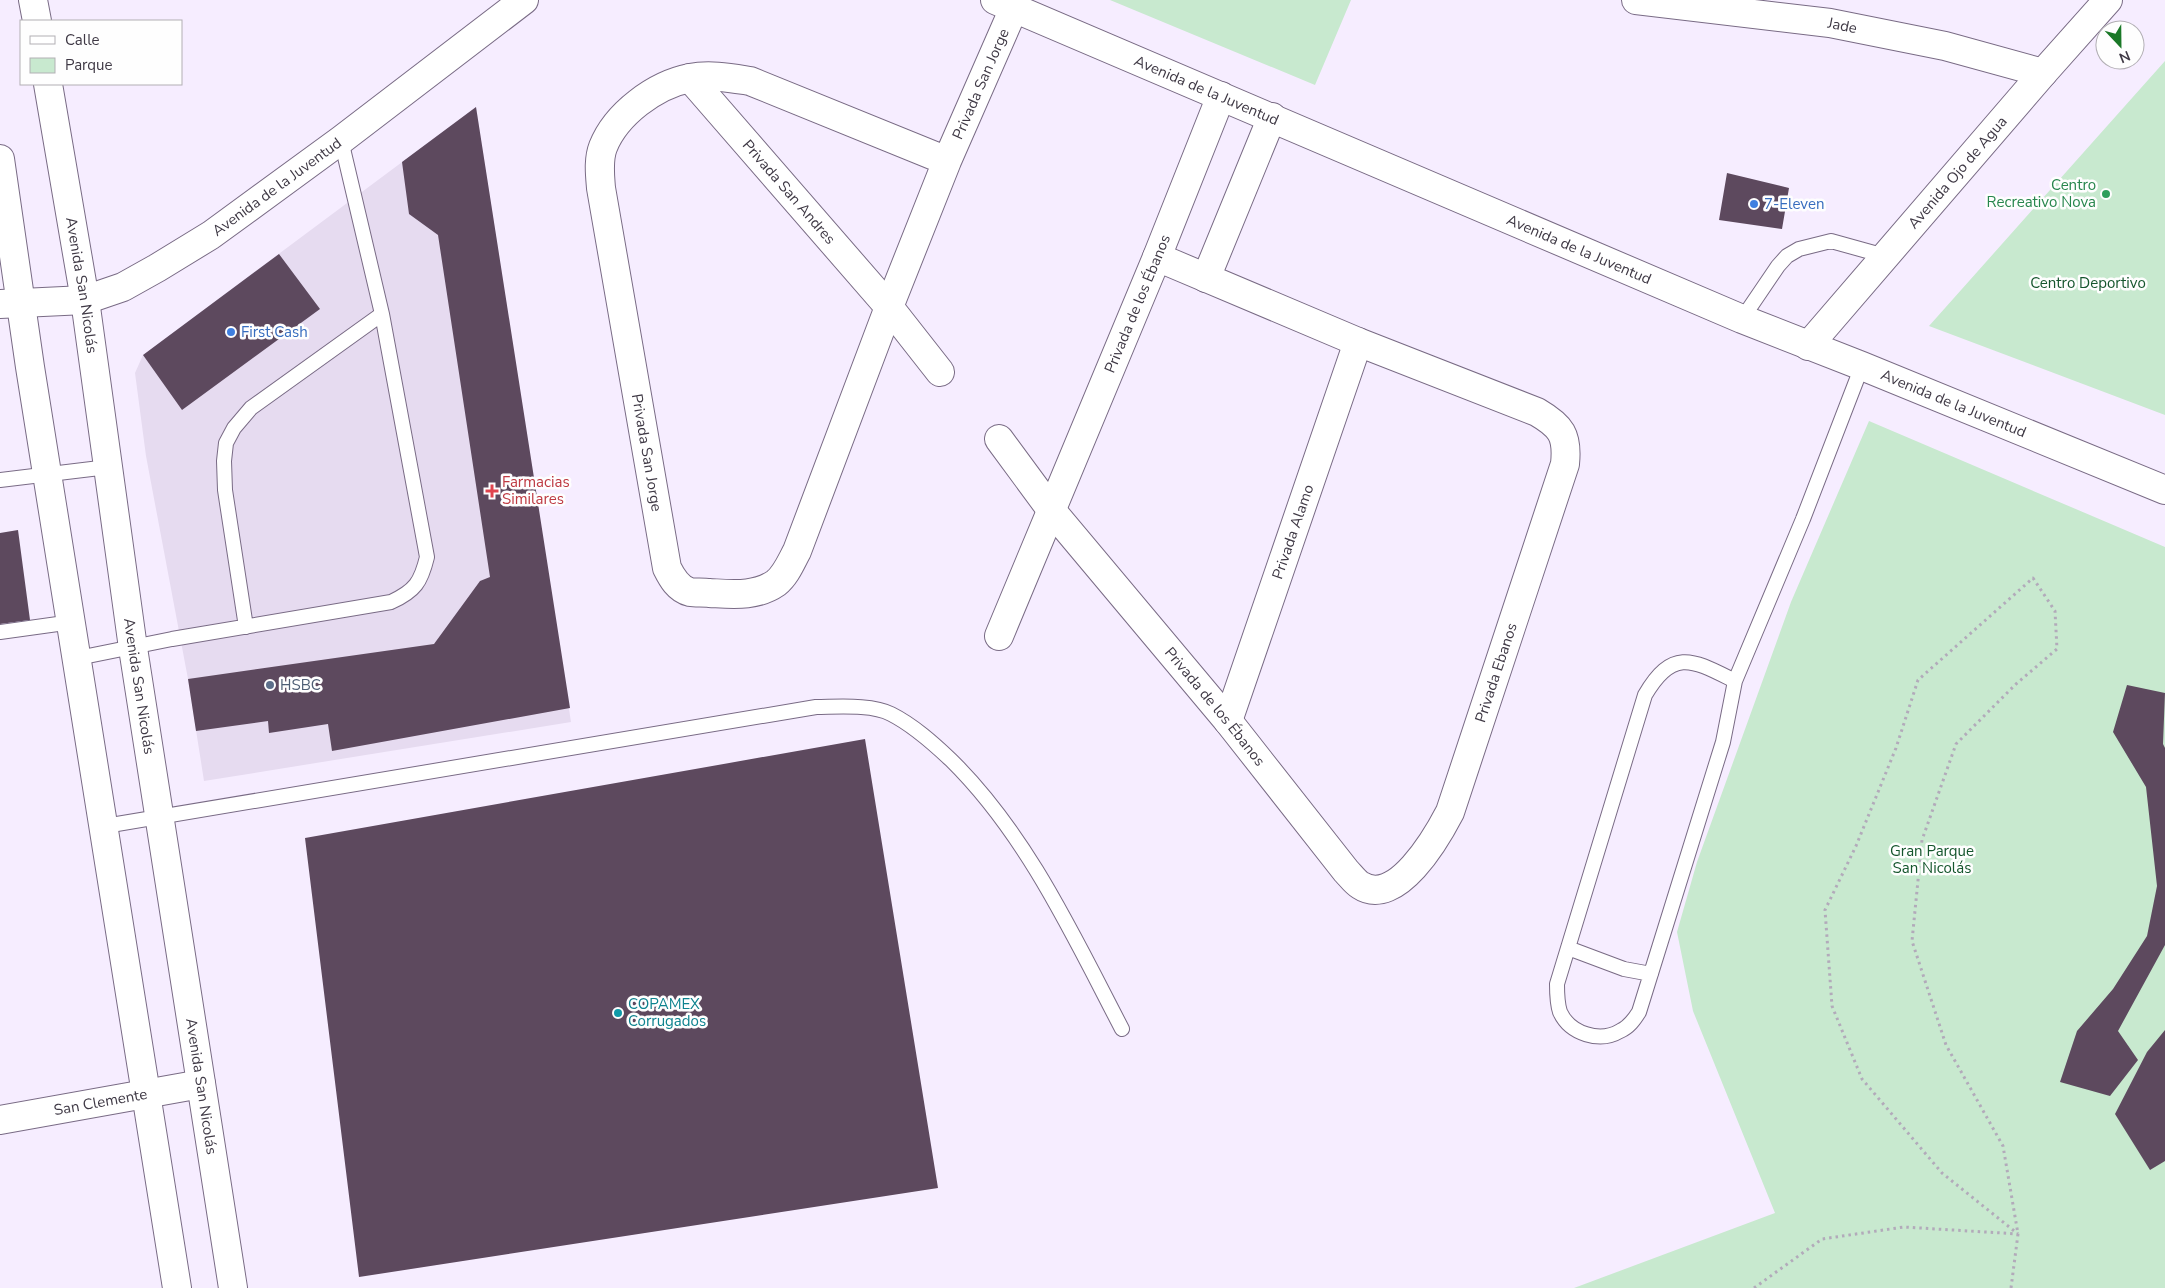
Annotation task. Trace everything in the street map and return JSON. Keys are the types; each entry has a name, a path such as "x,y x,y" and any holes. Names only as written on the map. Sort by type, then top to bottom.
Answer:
{"street":[{"path":"33,0 37,20"},
{"name":"Avenida de la Juventud","path":"10,304 85,300 123,287 212,235 342,140 524,0"},
{"name":"Jade","path":"1636,0 1830,23 1945,46 2043,73"},
{"name":"Avenida Ojo de Agua","path":"1808,346 1884,256 2108,0"},
{"name":"Avenida de la Juventud","path":"1005,4 1742,320 1862,366 2165,490"},
{"name":"Privada San Jorge","path":"947,161 750,81 720,76 690,78 664,87 641,100 612,130 602,148 599,166 628,352 667,568 679,586 689,592 746,594 762,590 777,582 788,569 947,161 1005,4"},
{"name":"Privada San Andres","path":"690,78 889,307"},
{"name":"Avenida San Nicolás","path":"48,85 85,300 158,816 233,1288"},
{"name":"Privada de los Ébanos","path":"999,636 1157,258 1221,96"},
{"path":"1206,278 1272,117"},
{"path":"0,159 10,304 49,474 178,1288"},
{"path":"1157,258 1358,342"},
{"path":"889,307 940,372"},
{"name":"Privada Ebanos","path":"1358,342 1537,412 1553,421 1563,433 1566,448 1565,464 1450,812 1434,842 1417,863 1396,882 1384,889"},
{"name":"Privada Alamo","path":"1228,721 1358,342"},
{"name":"Privada de los Ébanos","path":"999,438 1052,511 1228,721 1346,871 1360,885 1372,889 1384,889"},
{"name":"San Clemente","path":"0,1120 201,1084"}],"lane":[{"path":"78,658 392,602 407,595 418,584 424,572 426,557 382,314 342,140"},
{"path":"1742,320 1778,266 1787,256 1799,249 1831,241 1884,256"},
{"path":"246,627 225,490 224,461 226,443 234,428 251,408 382,314"},
{"path":"1735,681 1692,662 1678,662 1666,668 1655,677 1645,695 1557,984 1560,1012 1568,1023 1580,1032 1596,1037 1620,1032 1632,1022 1639,1012 1723,742 1735,681 1803,519 1862,366"},
{"path":"0,480 108,467"},
{"path":"0,632 72,622"},
{"path":"105,826 816,707 854,706 890,713 932,741 969,778 1018,841 1072,932 1122,1029"},
{"path":"1568,948 1624,969 1651,974"}],"path":[{"path":"2010,1288 2018,1234 2003,1146 1946,1045 1912,941 1922,840 1956,744 2016,684 2057,649 2055,611 2033,578 1918,680 1892,757 1856,846 1824,910 1832,1006 1862,1079 1942,1173 2018,1234"},
{"path":"1754,1288 1822,1240 1904,1226 2018,1234"}],"shaded area":[{"path":"476,107 571,722 204,781 188,679 146,456 135,373 143,355"}],"green space":[{"path":"1110,0 1351,0 1315,85"},
{"name":"Centro Recreativo Nova","path":"2165,61 2165,415 1929,326"},
{"name":"Gran Parque San Nicolás","path":"1869,421 2165,547 2165,1288 1574,1288 1775,1213 1693,1011 1677,932 1697,862 1791,602"}],"building":[{"path":"476,107 570,708 332,751 328,724 269,733 268,721 196,731 188,679 434,644 480,581 490,577 438,235 409,214 402,162"},
{"name":"7-Eleven","path":"1727,173 1789,188 1782,229 1719,220"},
{"name":"First Cash","path":"279,254 320,309 182,410 143,355"},
{"path":"18,530 30,620 0,624 0,533"},
{"path":"2127,685 2165,693 2163,744 2165,748 2165,945 2118,1031 2138,1060 2110,1096 2060,1082 2077,1031 2113,989 2147,936 2157,886 2146,787 2113,732"},
{"name":"COPAMEX Corrugados","path":"865,739 938,1188 359,1277 305,838"},
{"path":"2165,1030 2165,1161 2150,1170 2115,1114 2147,1052"}],"place":[{"name":"Centro Recreativo Nova","path":"2106,194"},
{"name":"7-Eleven","path":"1754,204"},
{"name":"First Cash","path":"231,332"},
{"name":"Farmacias Similares","path":"492,491"},
{"name":"HSBC","path":"270,685"},
{"name":"COPAMEX Corrugados","path":"618,1013"}],"park label":[{"name":"Centro Deportivo","path":"2088,283"}]}
